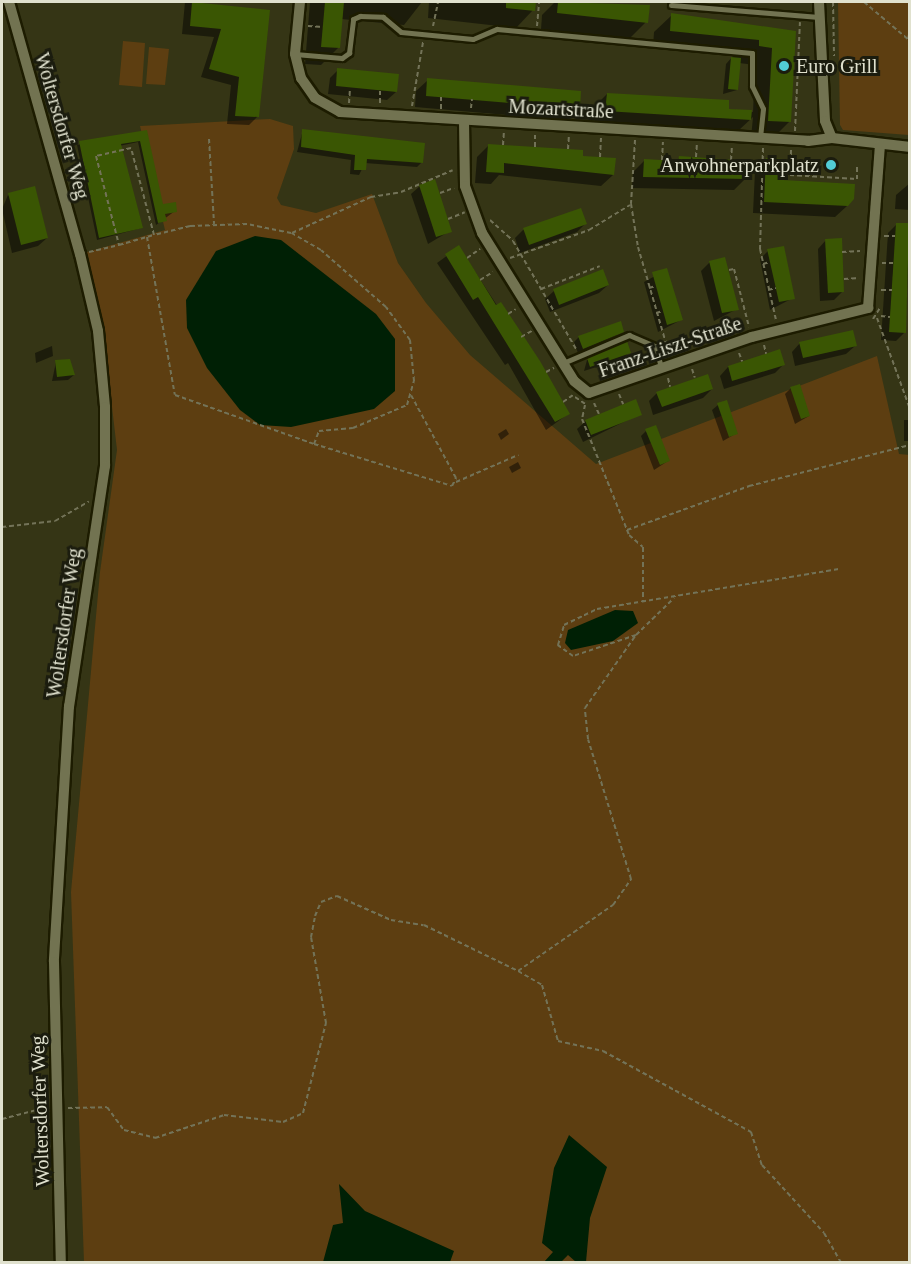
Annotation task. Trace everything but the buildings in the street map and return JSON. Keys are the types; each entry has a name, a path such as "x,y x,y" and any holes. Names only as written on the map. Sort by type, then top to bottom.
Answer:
{"street":[{"name":"Woltersdorfer Weg","path":"9,2 80,254 101,352 107,442 69,706 54,962 61,1263"},
{"name":"Mozartstraße","path":"300,2 296,54 306,89 340,112 465,116 759,143 832,138 909,147"},
{"path":"819,2 825,121 832,138"},
{"name":"Franz-Liszt-Straße","path":"465,116 464,174 469,215 495,266 560,365 589,393 674,369 753,341 778,329 868,309 880,250 880,145"}],"lane":[{"path":"671,5 820,17"},
{"path":"296,54 342,58 349,53 353,20 360,16 383,17 401,32 473,39 497,29 752,53 752,86 763,109 759,143"},
{"path":"560,365 578,352 629,334 655,346 664,372"}],"path":[{"path":"432,35 438,2"},
{"path":"536,33 539,2"},
{"path":"833,2 834,64"},
{"path":"864,2 909,40"},
{"path":"800,16 795,142 790,175 857,179 858,166"},
{"path":"308,36 309,18"},
{"path":"308,26 323,27"},
{"path":"909,30 909,40"},
{"path":"411,109 424,34"},
{"path":"349,104 350,88"},
{"path":"380,91 380,107"},
{"path":"441,97 441,111"},
{"path":"472,99 465,116 481,114"},
{"path":"343,103 357,105"},
{"path":"368,106 390,108"},
{"path":"401,108 421,110"},
{"path":"431,110 451,112"},
{"path":"496,129 515,130"},
{"path":"503,145 504,129"},
{"path":"525,131 547,132"},
{"path":"535,147 536,131"},
{"path":"784,132 795,142"},
{"path":"558,133 580,134"},
{"path":"568,149 569,134"},
{"path":"591,135 613,136"},
{"path":"600,157 602,135"},
{"path":"624,136 645,138"},
{"path":"635,137 631,204 649,288 674,369 664,372 657,380"},
{"path":"654,138 674,140"},
{"path":"209,139 214,224"},
{"path":"662,160 663,139"},
{"path":"686,140 708,142"},
{"path":"696,157 697,141"},
{"path":"720,142 742,144"},
{"path":"782,147 795,142"},
{"path":"731,160 732,143"},
{"path":"772,146 759,143 763,264 778,329"},
{"path":"119,245 96,156 131,148 154,235"},
{"path":"456,159 459,193"},
{"path":"291,233 371,197 401,192 456,169"},
{"path":"440,193 458,187"},
{"path":"480,280 495,266 574,236 631,204"},
{"path":"463,206 469,215"},
{"path":"448,219 469,215 498,225 522,254 578,352"},
{"path":"80,254 154,235 214,224 247,224 291,233 321,250 387,307 410,340 410,394 407,405 390,416 319,431 314,444"},
{"path":"882,272 880,250 885,224"},
{"path":"572,230 574,236"},
{"path":"884,236 895,236"},
{"path":"147,237 174,395 444,486 518,455"},
{"path":"543,240 546,245"},
{"path":"478,243 486,256"},
{"path":"467,258 481,249"},
{"path":"842,252 880,250"},
{"path":"763,264 770,262"},
{"path":"882,263 893,263"},
{"path":"495,266 501,280"},
{"path":"541,289 600,266"},
{"path":"729,270 734,269 753,341 763,344 774,340"},
{"path":"589,270 591,274"},
{"path":"564,280 566,284"},
{"path":"881,281 879,317 909,409"},
{"path":"649,288 656,286"},
{"path":"768,290 776,288"},
{"path":"881,290 892,290"},
{"path":"735,296 741,295"},
{"path":"513,298 523,315"},
{"path":"508,314 519,308"},
{"path":"656,313 663,311"},
{"path":"868,319 890,317"},
{"path":"528,323 539,340"},
{"path":"521,337 533,330"},
{"path":"763,344 766,354"},
{"path":"729,355 747,349"},
{"path":"738,352 741,362"},
{"path":"550,358 560,365 562,376"},
{"path":"546,372 560,365"},
{"path":"684,371 701,365"},
{"path":"692,368 695,378"},
{"path":"664,372 670,387"},
{"path":"568,386 585,405"},
{"path":"611,396 629,390"},
{"path":"410,394 456,482"},
{"path":"619,394 623,404"},
{"path":"563,402 574,395"},
{"path":"585,405 603,399"},
{"path":"594,402 599,414"},
{"path":"585,405 582,418 627,530 645,557 642,602"},
{"path":"627,530 749,486 909,445"},
{"path":"2,527 55,521 101,493"},
{"path":"636,635 586,655 567,655 558,645 573,618 642,602 839,569"},
{"path":"519,971 613,905 631,879 588,739 585,708 636,635 676,597"},
{"path":"2,1119 58,1106 107,1107 124,1130 150,1138 224,1115 283,1122 303,1113 325,1038 322,986 311,937 315,916 328,897 424,926 519,971 542,985 558,1041 603,1051 751,1132 762,1166 824,1233 841,1263"}],"shaded area":[{"path":"838,2 909,2 909,135 843,130 840,125"},
{"path":"123,41 145,43 142,87 119,85"},
{"path":"149,47 169,49 165,85 146,84"},
{"path":"270,119 293,126 294,149 277,198 281,205 316,213 372,194 398,263 426,303 470,355 596,464 877,356 899,454 910,455 909,1262 84,1262 71,892 100,572 117,450 103,329 80,254 165,230 140,126"},
{"path":"255,236 281,240 376,314 395,339 395,391 374,409 291,427 260,425 240,410 207,368 187,328 186,300 216,251"},
{"path":"615,610 633,611 638,623 613,641 571,650 565,643 568,630"},
{"path":"569,1135 607,1167 590,1218 586,1262 576,1262 568,1255 561,1262 544,1262 553,1252 542,1243 554,1168"},
{"path":"339,1184 365,1211 454,1251 450,1262 323,1262 333,1225 343,1223"}],"place":[{"name":"Euro Grill","path":"784,66"},
{"name":"Anwohnerparkplatz","path":"831,165"}]}
